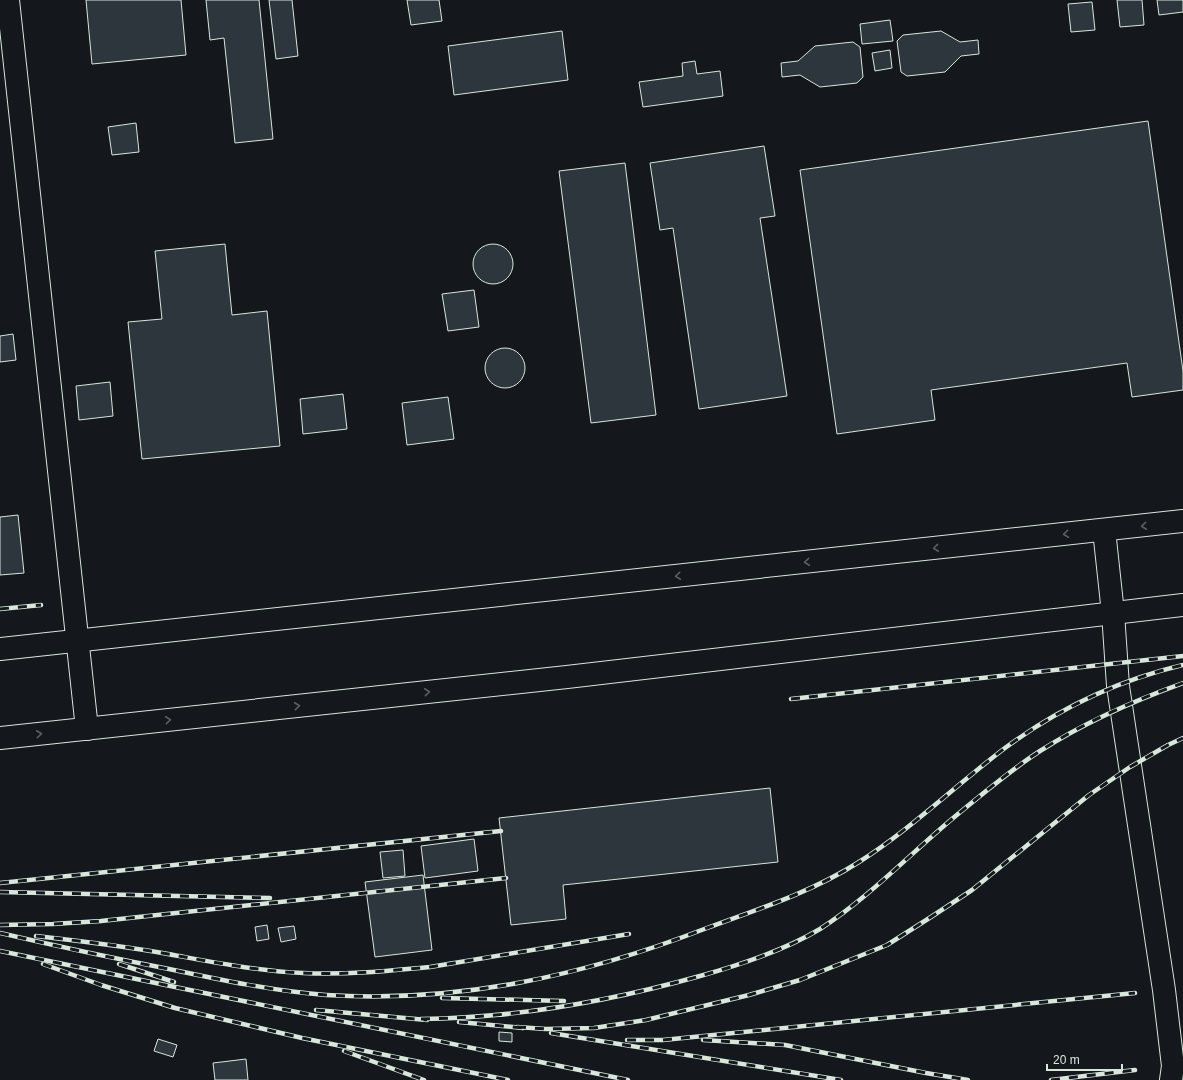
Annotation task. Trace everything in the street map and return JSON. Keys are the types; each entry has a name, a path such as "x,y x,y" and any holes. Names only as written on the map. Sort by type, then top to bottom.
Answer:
{"lane":[{"path":"8,0 87,729"},
{"path":"0,649 1183,522"},
{"path":"1104,530 1113,613 1118,686 1164,990 1172,1066 1171,1080"},
{"path":"0,738 552,678 1183,605"}],"building":[{"path":"86,0 181,0 186,55 92,64"},
{"path":"206,0 259,0 273,139 235,143 224,38 210,40"},
{"path":"269,0 292,0 298,56 276,59"},
{"path":"407,0 439,0 442,21 411,25"},
{"path":"1117,0 1142,0 1144,25 1120,27"},
{"path":"1157,0 1183,0 1183,12 1159,15"},
{"path":"1092,2 1095,30 1071,32 1068,4"},
{"path":"890,20 893,41 862,44 860,24"},
{"path":"562,31 568,80 454,95 448,46"},
{"path":"941,31 960,42 978,40 979,54 961,56 945,72 907,76 901,72 897,41 903,35"},
{"path":"853,42 860,47 863,77 857,83 820,87 800,75 782,77 781,63 798,61 815,46"},
{"path":"890,50 892,68 875,71 872,53"},
{"path":"695,61 697,74 720,71 723,96 643,107 639,82 683,76 682,63"},
{"path":"1148,121 1183,371 1183,390 1132,397 1127,363 931,390 935,420 837,434 800,170"},
{"path":"136,123 139,152 112,155 108,127"},
{"path":"764,146 775,216 760,218 787,396 699,409 673,228 660,230 650,163"},
{"path":"625,163 656,415 591,423 559,171"},
{"path":"225,244 232,315 267,311 280,446 142,459 128,322 162,319 155,251"},
{"path":"497,244 504,247 510,253 513,264 512,272 504,281 497,284 489,284 482,281 474,272 473,260 476,253 485,245"},
{"path":"474,290 479,327 448,331 442,294"},
{"path":"13,334 16,360 0,362 0,336"},
{"path":"509,348 516,351 522,357 525,368 524,376 516,385 509,388 501,388 494,385 486,376 485,364 488,357 497,349"},
{"path":"110,382 113,416 79,420 76,386"},
{"path":"343,394 347,429 303,434 300,399"},
{"path":"448,397 454,439 407,445 402,403"},
{"path":"18,515 24,573 0,575 0,517"},
{"path":"770,788 778,862 563,885 566,919 511,925 499,818"},
{"path":"474,839 478,871 425,878 421,846"},
{"path":"403,850 405,876 383,878 380,852"},
{"path":"423,875 432,950 375,957 365,882"},
{"path":"267,925 269,939 257,941 255,927"},
{"path":"294,926 296,939 281,942 278,928"},
{"path":"499,1032 512,1033 512,1042 499,1041"},
{"path":"158,1039 177,1045 173,1057 154,1051"},
{"path":"246,1059 248,1080 215,1080 213,1063"}],"railway":[{"path":"0,609 41,605"},
{"path":"791,699 1183,656"},
{"path":"0,933 84,952 228,981 286,991 326,995 425,995 473,990 567,972 614,960 661,945 766,907 823,882 841,873 878,849 1005,748 1046,721 1113,688 1159,671 1183,665"},
{"path":"421,1019 456,1018 527,1012 632,993 715,972 792,944 820,929 855,904 973,801 1028,759 1057,740 1092,721 1146,697 1183,683"},
{"path":"517,1027 546,1029 594,1028 646,1020 749,995 800,980 887,945 972,890 1089,795 1130,767 1183,738"},
{"path":"0,883 501,831"},
{"path":"0,925 101,921 506,878"},
{"path":"0,892 270,898"},
{"path":"36,936 135,949 218,963 286,972 351,973 430,967 629,934"},
{"path":"0,951 628,1080"},
{"path":"43,964 101,985 175,1008 302,1038 508,1080"},
{"path":"119,964 174,982"},
{"path":"627,1040 663,1040 1135,993"},
{"path":"442,998 564,1001"},
{"path":"316,1010 427,1020"},
{"path":"459,1022 523,1028"},
{"path":"551,1033 841,1080"},
{"path":"703,1040 785,1045 968,1080"},
{"path":"344,1051 424,1080"},
{"path":"1051,1080 1135,1070"}]}
